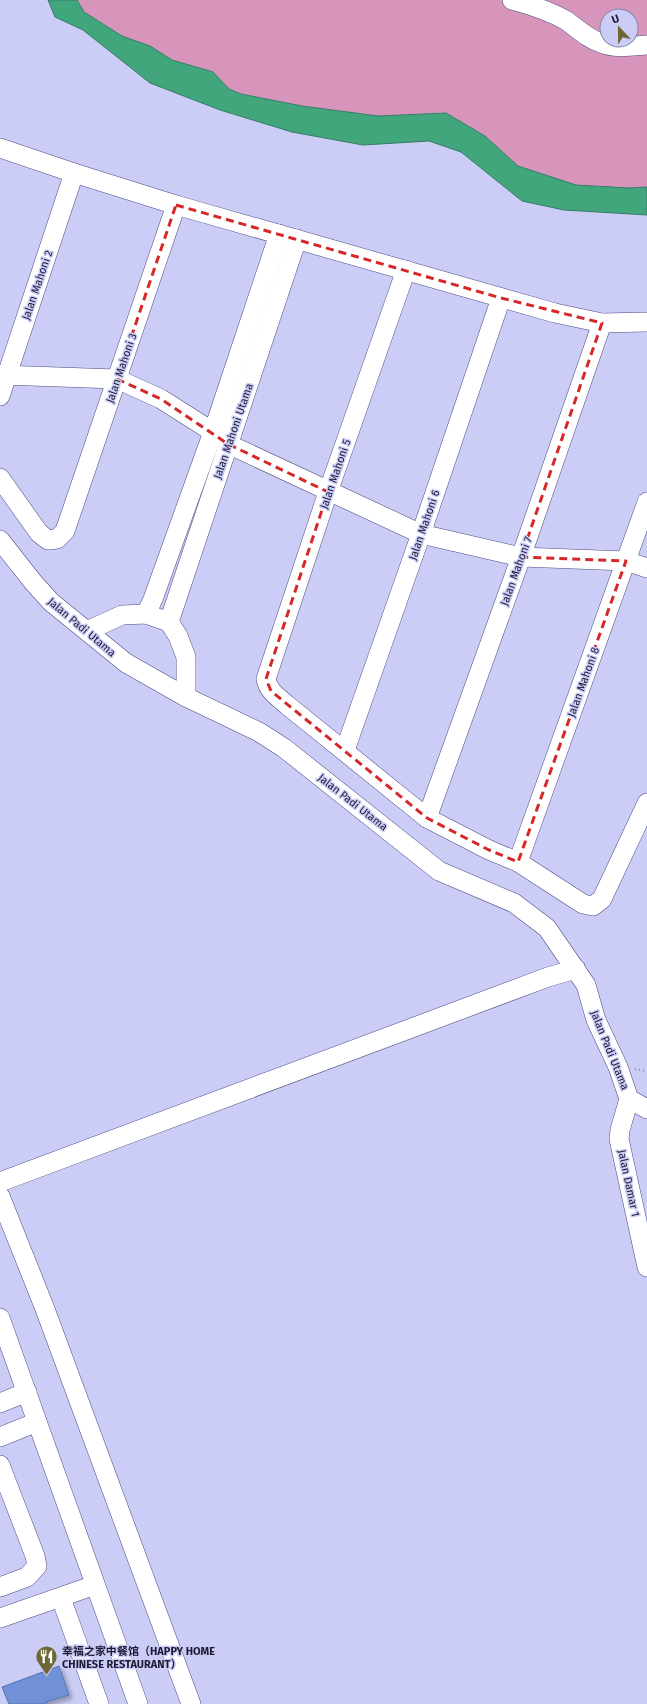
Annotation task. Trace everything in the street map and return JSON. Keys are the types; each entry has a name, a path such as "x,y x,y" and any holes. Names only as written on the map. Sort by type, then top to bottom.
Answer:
{"street":[{"path":"512,0 539,8 560,18 584,35 601,44 615,46 647,45"},
{"path":"0,148 74,173 176,204 555,313 602,323 647,322"},
{"name":"Jalan Mahoni 2","path":"0,396 3,375 74,173"},
{"name":"Jalan Mahoni 3","path":"0,478 39,533 48,540 57,540 65,531 176,204"},
{"name":"Jalan Mahoni Utama","path":"146,614 153,599 213,432 279,234"},
{"name":"Jalan Mahoni Utama","path":"169,622 298,239"},
{"name":"Jalan Mahoni 5","path":"345,750 271,691 267,685 266,679 328,492 406,270"},
{"name":"Jalan Mahoni 6","path":"345,750 421,534 501,298"},
{"name":"Jalan Mahoni 7","path":"427,818 521,557 602,323"},
{"path":"3,375 117,379 161,399 213,432 228,444 328,492 421,534 521,557 626,561 647,568"},
{"name":"Jalan Mahoni 8","path":"518,862 647,502"},
{"name":"Jalan Padi Utama","path":"0,540 51,602 126,663 186,696 232,718 284,748 439,871 514,903 547,928 586,985 596,1020 618,1067 629,1099 647,1108"},
{"path":"87,631 122,615 146,614 169,622 178,636 186,657 186,696"},
{"path":"345,750 427,818 489,850 518,862 583,904 593,906 602,899 647,803"},
{"path":"0,1182 548,977 576,969"},
{"name":"Jalan Damar 1","path":"629,1099 620,1130 619,1139 647,1267"},
{"path":"0,1196 45,1309 191,1704"},
{"path":"0,1318 94,1585 138,1704"},
{"path":"0,1403 27,1392"},
{"path":"0,1437 37,1422"},
{"path":"0,1465 35,1556 37,1566 26,1577 0,1587"},
{"path":"0,1618 61,1598 94,1585"},
{"path":"61,1598 99,1704"}],"highlighted area":[{"path":"176,205 501,298 602,323 521,557 626,561 518,862 489,850 427,818 271,691 266,679 328,492 228,444 161,399 117,379"}],"shaded area":[{"path":"48,0 77,0 84,12 122,36 150,46 172,60 213,72 229,89 241,94 302,106 378,116 446,113 485,136 518,166 576,185 630,188 647,187 647,215 564,210 522,201 461,152 429,141 363,145 292,132 220,110 150,83 83,30 55,17"},
{"path":"77,0 647,0 647,187 630,188 576,185 518,166 485,136 446,113 378,116 302,106 241,94 229,89 213,72 172,60 150,46 122,36 84,12"}],"building":[{"name":"幸福之家中餐馆（HAPPY HOME CHINESE RESTAURANT）","path":"59,1666 69,1695 46,1702 47,1704 9,1704 2,1687"}],"place":[{"name":"幸福之家中餐馆（HAPPY HOME CHINESE RESTAURANT）","path":"47,1676"}]}
